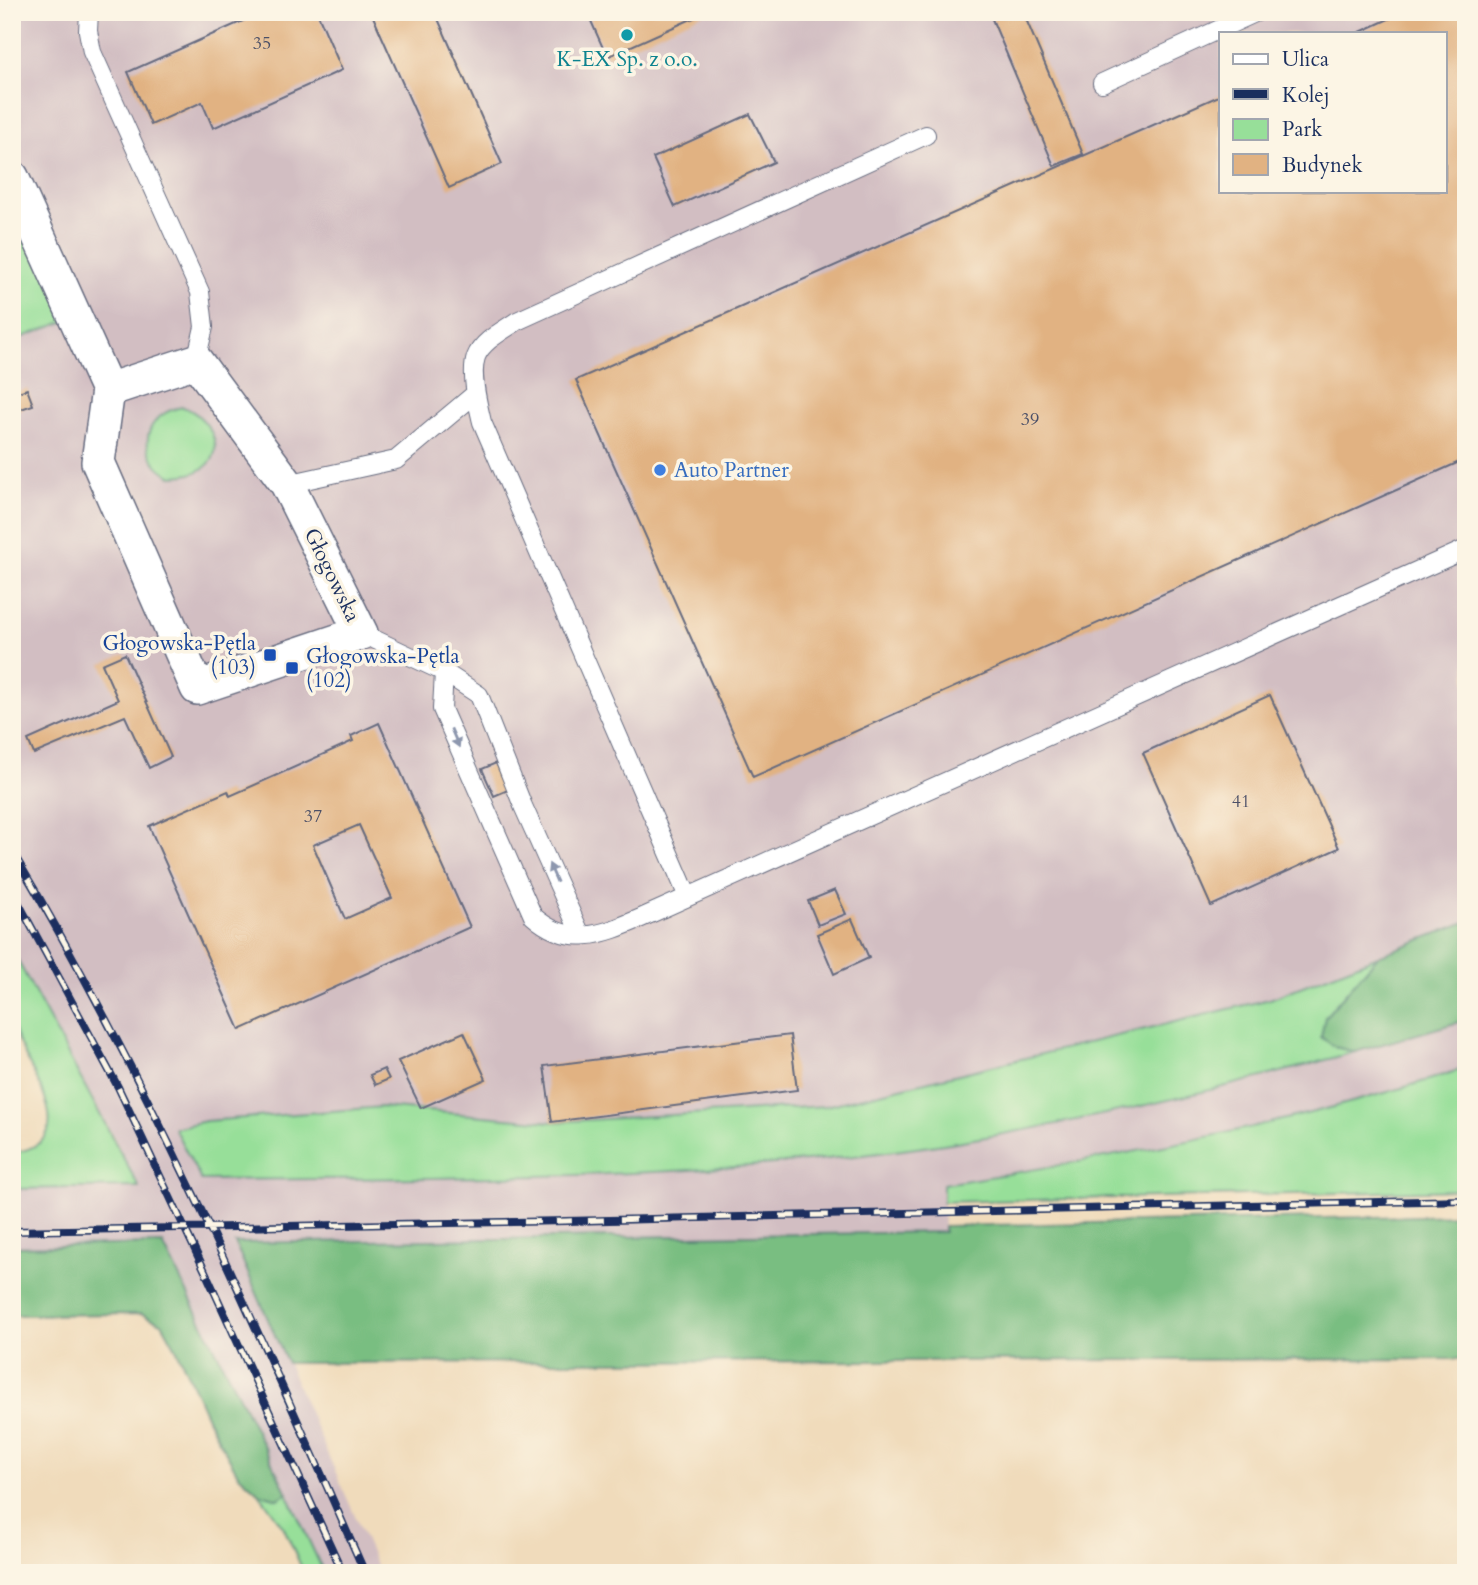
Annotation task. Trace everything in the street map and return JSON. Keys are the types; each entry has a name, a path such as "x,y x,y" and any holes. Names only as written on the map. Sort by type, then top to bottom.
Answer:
{"street":[{"path":"12,177 108,390 196,361"},
{"name":"Głogowska","path":"108,390 98,462 197,688 361,633 287,484 196,361"}],"lane":[{"path":"89,12 88,31 92,52 200,292 204,327 196,361"},
{"path":"1102,83 1257,12"},
{"path":"688,897 482,422 475,394 476,357 486,343 517,321 926,135"},
{"path":"287,484 396,460 475,394"},
{"path":"444,673 442,709 533,916 552,931 594,935 611,931 688,897 1466,549"},
{"path":"361,633 444,673 479,695 523,806 581,935"}],"shaded area":[{"path":"12,12 1466,12 1466,922 1270,999 826,1106 552,1122 382,1107 201,1180 575,1176 716,1168 943,1144 1255,1080 1466,1020 1466,1068 1313,1113 1155,1148 943,1184 944,1232 235,1243 380,1573 324,1573 244,1404 163,1244 12,1247 12,1189 138,1187 115,1139 12,950 12,341 75,318 12,177"}],"green space":[{"path":"12,177 75,318 12,341"},
{"path":"183,407 200,417 207,425 215,443 215,452 204,468 188,475 171,476 159,467 151,456 148,437 151,428 163,414"},
{"path":"1466,922 1466,1020 1355,1052 1335,1047 1321,1037 1325,1017 1378,956"},
{"path":"12,950 139,1187 12,1189 12,1153 36,1146 47,1133 49,1117 45,1098 17,1038 12,1021"},
{"path":"1378,956 1325,1017 1335,1047 1355,1052 1151,1104 944,1144 852,1156 666,1171 480,1177 201,1180 174,1128 206,1121 382,1107 552,1122 826,1106 1270,999"},
{"path":"1466,1068 1466,1190 943,1202 943,1184 1207,1137 1337,1106"},
{"path":"1466,1215 1466,1359 287,1363 235,1243 944,1232 944,1226"},
{"path":"163,1244 287,1493 278,1499 259,1493 238,1474 208,1420 162,1323 141,1314 12,1315 12,1247"},
{"path":"259,1493 278,1499 287,1493 324,1573 304,1573 284,1528"}],"building":[{"path":"263,12 317,12 342,70 213,128 202,102 151,125 128,72"},
{"path":"371,12 435,12 502,164 449,188"},
{"name":"K-EX Sp. z o.o.","path":"587,12 707,12 607,57"},
{"path":"989,12 1023,12 1083,154 1054,166"},
{"path":"1404,12 1466,12 1466,459 753,777 576,380 1219,96 1219,192 1446,192 1446,32 1360,32"},
{"path":"750,114 774,162 675,207 653,158"},
{"path":"27,389 33,405 12,412 12,394"},
{"path":"125,654 171,757 149,768 125,716 34,754 28,740 118,700 102,664"},
{"path":"1270,695 1339,848 1211,906 1143,753"},
{"path":"379,723 470,927 240,1030 149,826 228,791 230,796 353,741 351,736","holes":["359,825 392,898 345,919 313,845"]},
{"path":"496,763 508,790 494,796 482,769"},
{"path":"835,890 846,914 818,925 808,901"},
{"path":"852,919 869,958 834,974 817,934"},
{"path":"464,1032 486,1079 421,1108 398,1061"},
{"path":"790,1035 797,1090 552,1122 544,1066"},
{"path":"384,1069 389,1079 375,1085 370,1075"}],"railway":[{"path":"12,851 110,1026 155,1116 284,1389 365,1573"},
{"path":"12,891 118,1087 343,1573"},
{"path":"12,1231 1466,1200"}],"place":[{"name":"K-EX Sp. z o.o.","path":"627,35"},
{"name":"Auto Partner","path":"660,470"},
{"name":"Głogowska-Pętla (103)","path":"270,655"},
{"name":"Głogowska-Pętla (102)","path":"292,668"}]}
